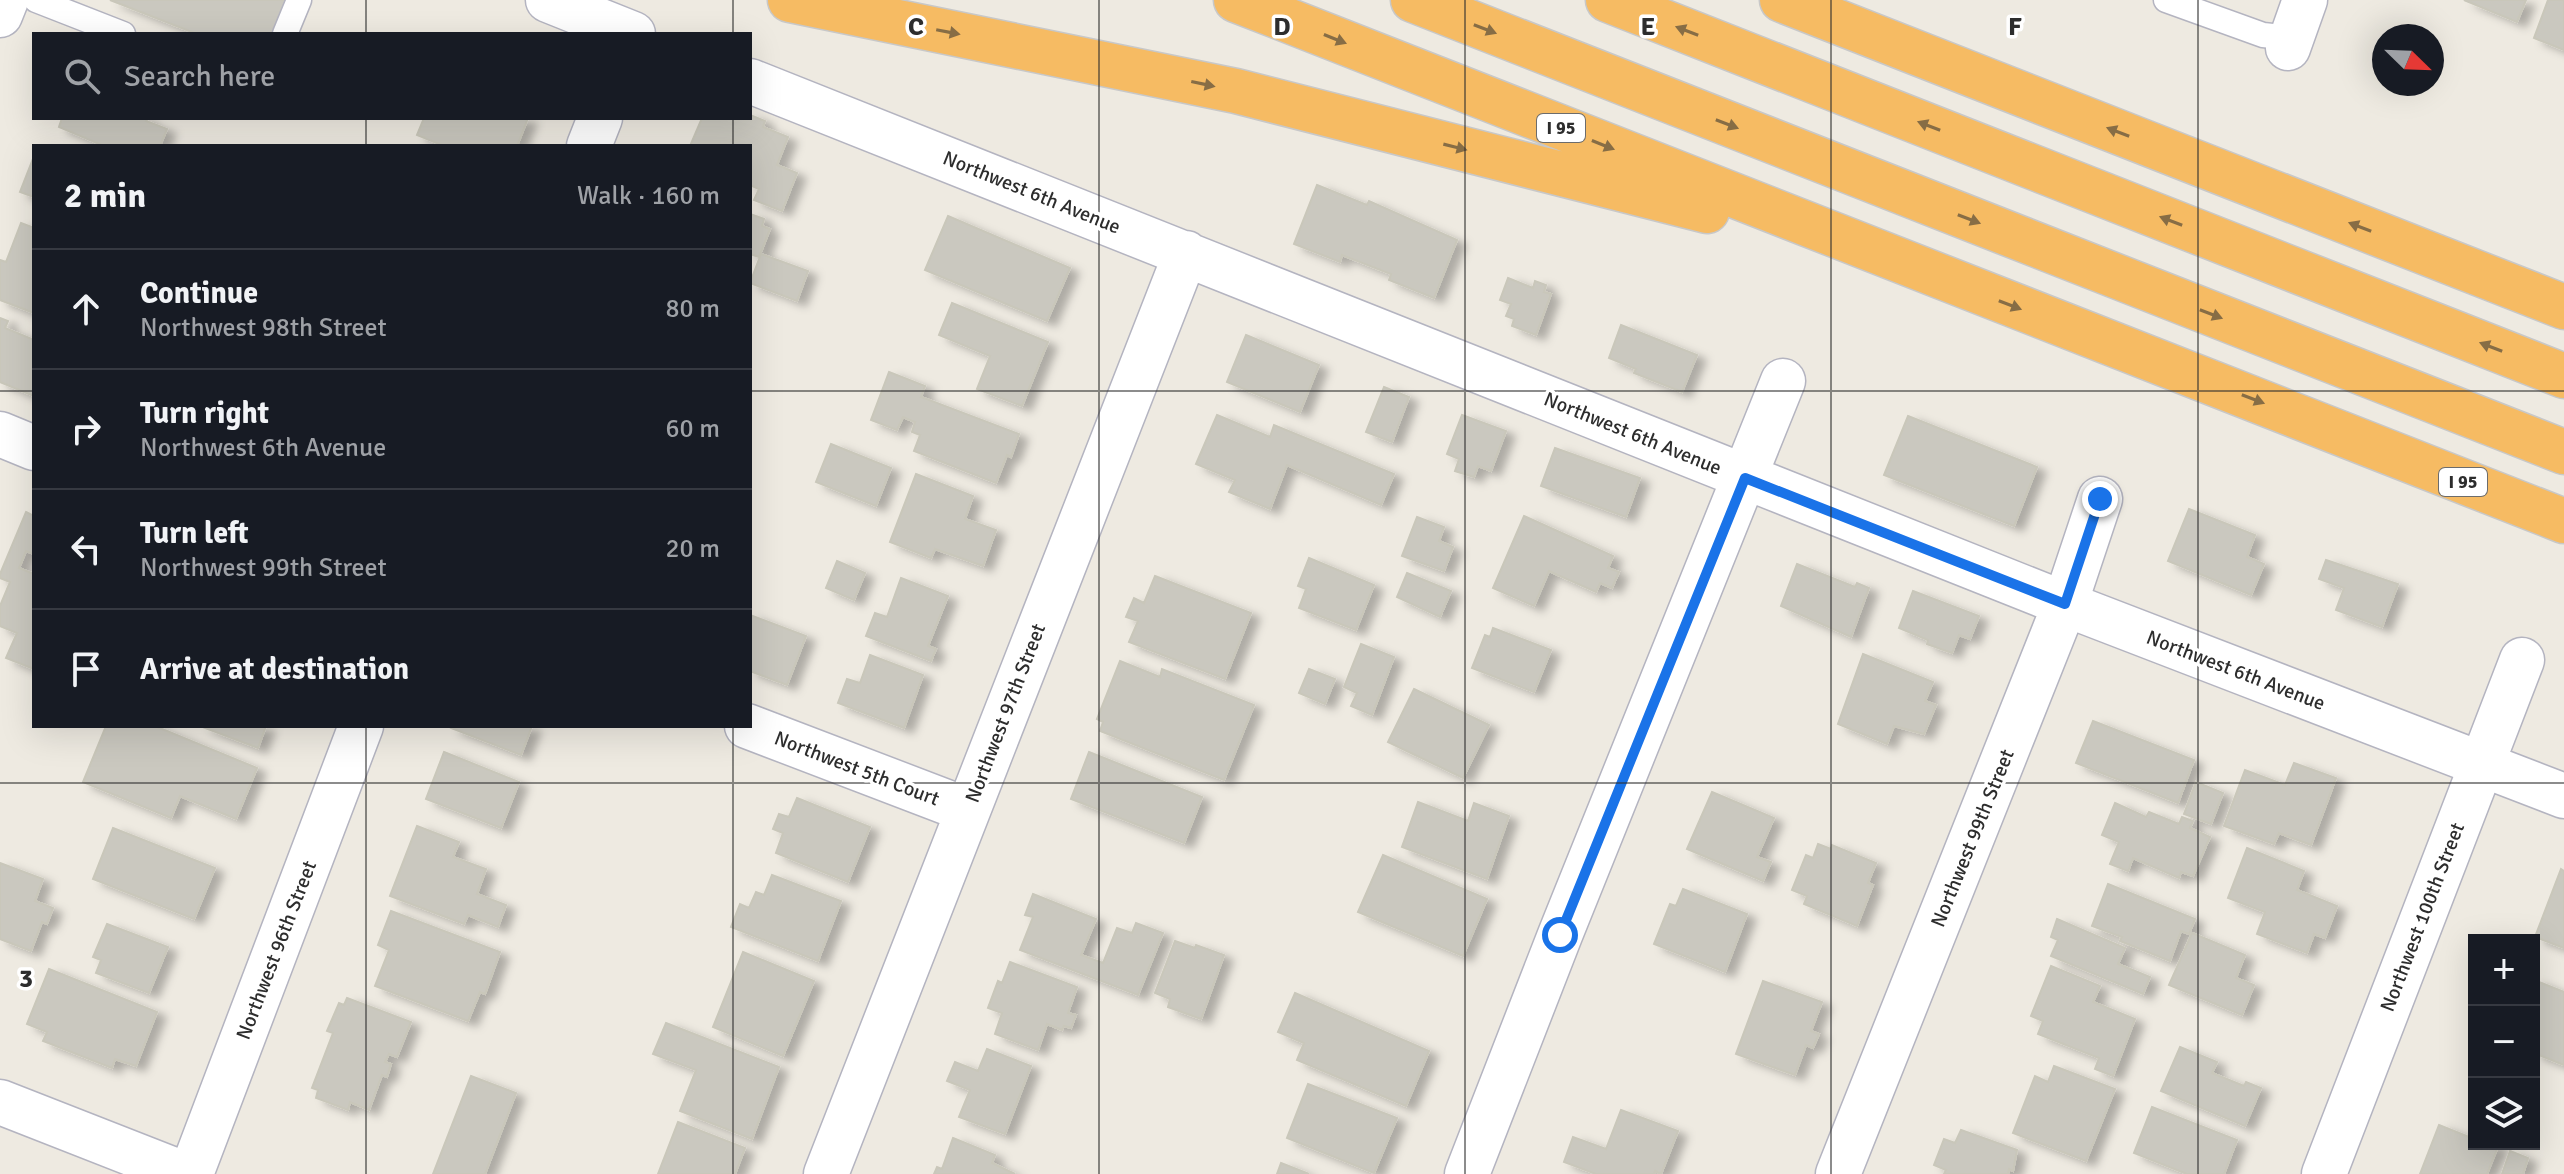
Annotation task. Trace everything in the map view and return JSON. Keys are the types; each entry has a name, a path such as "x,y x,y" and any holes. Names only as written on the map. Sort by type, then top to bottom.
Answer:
{"highway":[{"path":"790,0 1236,91 1885,256"},
{"name":"I 95","path":"1236,0 2564,521"},
{"path":"1413,0 2564,452"},
{"path":"1608,0 2564,376"},
{"path":"1782,0 2564,307"},
{"path":"1829,0 1966,73"},
{"path":"2432,255 2564,293"},
{"path":"2362,442 2564,548"}],"street":[{"path":"0,15 6,0"},
{"path":"548,0 628,32"},
{"name":"Northwest 6th Avenue","path":"752,82 1745,478 2564,796"},
{"path":"590,144 599,120"},
{"name":"Northwest 97th Street","path":"826,1174 1186,253"},
{"path":"1467,1174 1783,381"},
{"path":"0,434 32,447"},
{"name":"Northwest 99th Street","path":"1838,1174 2065,604 2100,499"},
{"name":"Northwest 100th Street","path":"2324,1174 2522,660"},
{"name":"Northwest 96th Street","path":"191,1174 360,728"},
{"name":"Northwest 5th Court","path":"752,728 967,810"},
{"path":"0,1102 184,1174"}],"lane":[{"path":"36,0 118,32"},
{"path":"286,32 299,0"},
{"path":"2166,0 2263,35 2295,29"}],"building":[{"path":"110,0 287,0 275,32 192,32"},
{"path":"2464,0 2526,0 2517,22"},
{"path":"2548,0 2564,0 2564,50 2534,38"},
{"path":"752,116 765,121 763,127 788,137 777,165 797,173 782,211 754,200 759,189 752,186 752,144 691,144 701,120 752,120"},
{"path":"61,120 147,120 167,129 161,144 99,144 59,127"},
{"path":"423,120 527,120 518,144 439,144 417,135"},
{"path":"32,161 32,196 20,192"},
{"path":"1317,185 1367,205 1369,201 1457,240 1434,298 1389,280 1391,274 1342,255 1340,262 1294,244"},
{"path":"752,215 764,219 762,226 770,229 759,257 752,255"},
{"path":"948,216 1070,268 1047,321 925,270"},
{"path":"21,223 32,227 32,312 0,300 0,260 6,262"},
{"path":"761,254 808,271 797,301 752,284"},
{"path":"1508,278 1533,288 1535,281 1546,285 1544,292 1551,294 1536,335 1512,326 1514,319 1506,316 1511,304 1500,300"},
{"path":"952,303 1048,342 1022,406 977,389 990,356 939,335"},
{"path":"0,318 8,321 5,328 32,339 32,395 0,382"},
{"path":"1621,325 1697,355 1682,392 1634,373 1636,369 1609,358"},
{"path":"1246,335 1319,365 1300,412 1227,382"},
{"path":"889,372 925,386 921,397 1019,434 1011,457 1007,455 996,483 914,451 920,435 912,432 915,422 903,417 897,430 871,420"},
{"path":"1384,387 1409,397 1392,442 1366,432"},
{"path":"1217,415 1270,437 1274,425 1394,474 1381,505 1287,465 1270,509 1229,492 1235,480 1196,464"},
{"path":"1462,415 1506,431 1491,471 1478,466 1474,477 1455,471 1459,459 1447,454"},
{"path":"1908,416 2037,467 2014,526 1884,475"},
{"path":"831,444 891,468 876,506 816,482"},
{"path":"1555,448 1640,478 1626,517 1541,486"},
{"path":"916,474 973,496 965,519 996,530 983,566 935,549 931,558 890,542"},
{"path":"2189,509 2255,535 2247,557 2264,564 2251,595 2168,561"},
{"path":"26,512 32,515 32,553 26,551 19,568 32,573 32,668 6,658 17,633 0,626 0,606 10,582 0,578"},
{"path":"1524,516 1613,556 1608,568 1619,572 1612,588 1600,583 1596,592 1549,571 1534,606 1493,588"},
{"path":"1417,517 1444,527 1439,541 1453,547 1444,571 1402,556"},
{"path":"1309,558 1374,585 1356,630 1299,608 1306,589 1298,586"},
{"path":"2326,560 2398,584 2382,627 2336,610 2344,588 2319,579"},
{"path":"837,561 865,573 854,600 826,588"},
{"path":"1797,564 1855,587 1857,583 1869,588 1851,637 1781,606"},
{"path":"1407,573 1451,591 1440,617 1397,597"},
{"path":"1155,576 1251,613 1225,679 1129,642 1138,621 1126,617 1134,598 1144,603"},
{"path":"901,578 948,596 928,646 936,649 931,661 866,636 875,613 887,617"},
{"path":"1913,591 1979,616 1970,639 1959,635 1952,653 1927,644 1928,640 1899,628"},
{"path":"752,616 806,636 787,685 752,672"},
{"path":"1493,628 1551,650 1534,692 1472,668 1485,635 1490,637"},
{"path":"1361,644 1394,657 1372,715 1351,706 1357,693 1344,687"},
{"path":"1863,654 1933,682 1925,701 1936,705 1924,734 1894,726 1887,744 1838,724"},
{"path":"870,655 923,675 904,728 838,703 847,679 860,683"},
{"path":"1120,661 1160,677 1162,669 1254,705 1224,780 1100,731 1103,722 1097,719"},
{"path":"1309,669 1335,679 1325,704 1299,693"},
{"path":"1414,689 1489,725 1463,778 1388,742"},
{"path":"2093,721 2194,760 2178,803 2076,763"},
{"path":"105,728 160,728 257,768 236,819 180,796 171,818 83,782"},
{"path":"205,728 265,728 258,748"},
{"path":"451,728 531,728 521,755"},
{"path":"444,752 519,782 501,828 426,799"},
{"path":"1089,752 1202,797 1184,843 1071,799"},
{"path":"2294,763 2336,778 2311,845 2279,833 2274,844 2224,826 2245,770 2285,785"},
{"path":"2196,782 2223,793 2211,824 2184,814"},
{"path":"1712,792 1774,818 1757,857 1771,862 1763,881 1687,849"},
{"path":"797,798 870,827 848,882 776,853 783,833 773,829 779,814 789,817"},
{"path":"1418,802 1468,821 1474,803 1509,816 1487,879 1402,847"},
{"path":"2115,803 2146,817 2149,812 2179,824 2182,817 2193,821 2190,828 2210,837 2193,876 2181,872 2179,878 2133,858 2128,871 2110,864 2119,842 2102,835"},
{"path":"417,826 459,842 453,857 486,869 477,894 506,905 498,927 468,915 464,924 390,896"},
{"path":"113,828 215,868 194,919 93,879"},
{"path":"1818,844 1831,849 1832,845 1876,863 1868,883 1873,885 1857,926 1804,904 1807,896 1792,890 1806,855 1813,858"},
{"path":"2247,848 2304,871 2297,890 2337,906 2325,938 2314,934 2307,953 2257,934 2265,912 2228,898"},
{"path":"1383,855 1487,899 1463,956 1358,912"},
{"path":"0,863 43,879 35,901 53,908 47,924 42,922 31,951 0,939"},
{"path":"2561,869 2564,871 2564,948 2540,939 2540,934 2536,934"},
{"path":"772,875 841,901 818,961 731,927 740,904 749,908 756,892 764,895"},
{"path":"2108,884 2195,919 2189,934 2181,931 2170,961 2092,926"},
{"path":"1683,889 1747,914 1725,972 1654,944 1670,904 1676,906"},
{"path":"1033,894 1096,919 1081,955 1103,963 1117,928 1132,933 1136,923 1163,933 1138,995 1020,950 1033,917 1025,915"},
{"path":"391,911 500,952 485,994 480,992 468,1021 375,986 389,950 378,945"},
{"path":"2057,919 2125,948 2118,964 2150,977 2143,994 2051,956 2058,940 2051,937"},
{"path":"107,924 168,947 149,993 96,973 101,960 93,957"},
{"path":"2192,933 2245,955 2236,978 2254,985 2242,1015 2169,985"},
{"path":"1175,941 1224,955 1201,1019 1168,1007 1170,999 1155,993"},
{"path":"743,952 814,981 783,1056 713,1027"},
{"path":"1010,962 1077,987 1068,1013 1076,1015 1071,1028 1064,1026 1062,1030 1047,1024 1038,1050 995,1034 1002,1013 988,1008 998,981 1002,983"},
{"path":"2051,966 2100,986 2093,1002 2135,1019 2113,1076 2095,1069 2099,1058 2038,1034 2043,1021 2031,1016"},
{"path":"49,969 157,1012 136,1066 115,1059 112,1068 43,1041 47,1032 27,1024"},
{"path":"1763,981 1822,1002 1811,1031 1819,1034 1813,1048 1806,1045 1795,1075 1736,1054"},
{"path":"2540,982 2564,992 2564,1065 2540,1055"},
{"path":"1295,993 1429,1051 1406,1106 1297,1060 1304,1043 1278,1032"},
{"path":"347,998 411,1022 397,1057 389,1054 385,1062 391,1064 387,1077 382,1075 369,1110 350,1102 348,1110 316,1098 318,1090 312,1088 333,1033 327,1031 339,1003 344,1005"},
{"path":"666,1023 779,1067 752,1139 680,1111 696,1070 653,1054"},
{"path":"2180,1047 2217,1062 2212,1073 2244,1086 2246,1082 2261,1088 2245,1126 2161,1091"},
{"path":"987,1049 1031,1066 1005,1134 959,1117 970,1090 947,1081 955,1062 978,1071"},
{"path":"2054,1066 2115,1089 2086,1161 2013,1133 2035,1076 2048,1082"},
{"path":"471,1076 516,1093 485,1174 433,1174"},
{"path":"1308,1084 1397,1118 1374,1173 1287,1138"},
{"path":"2152,1107 2237,1140 2224,1174 2187,1174 2134,1153"},
{"path":"1621,1110 1678,1131 1661,1174 1655,1171 1654,1174 1596,1174 1564,1162 1573,1137 1606,1149"},
{"path":"678,1122 745,1148 735,1174 658,1174"},
{"path":"2439,1125 2468,1137 2468,1150 2497,1150 2487,1174 2420,1174"},
{"path":"1961,1130 2017,1150 2013,1171 2009,1169 2008,1174 1944,1174 1946,1170 1934,1165 1944,1139 1955,1143"},
{"path":"953,1138 995,1155 992,1163 1015,1174 934,1174 937,1167 942,1169"},
{"path":"2510,1151 2528,1158 2523,1174 2502,1174"},
{"path":"1281,1163 1309,1174 1277,1174"}],"route":[{"path":"1560,935 1745,478 2065,604 2100,499"}]}
